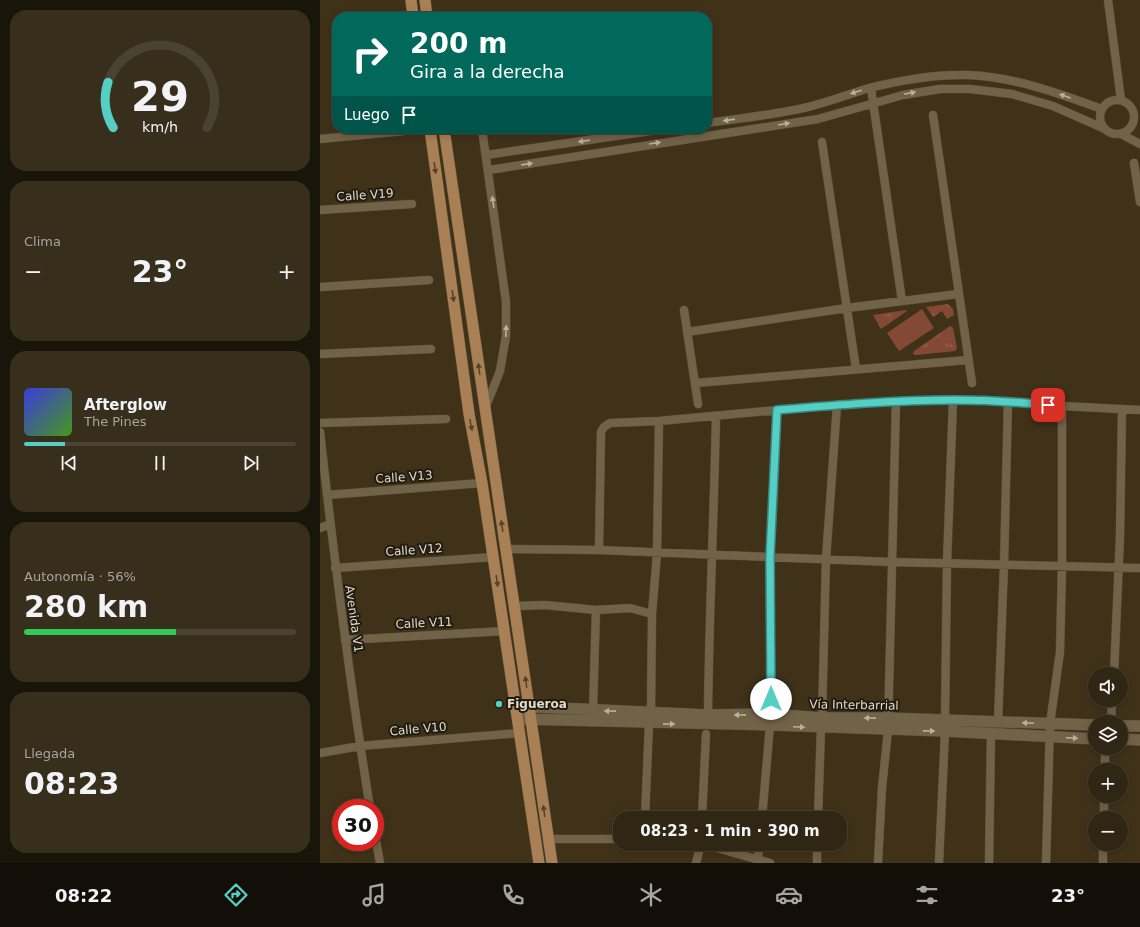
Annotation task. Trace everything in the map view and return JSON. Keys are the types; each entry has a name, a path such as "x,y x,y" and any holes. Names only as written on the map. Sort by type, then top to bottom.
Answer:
{"main road":[{"path":"411,0 412,12"},
{"path":"425,0 426,12"},
{"path":"431,134 469,414 494,557 539,863"},
{"path":"445,134 552,863"},
{"name":"Vía Interbarrial","path":"516,706 708,715 821,723 888,730 998,722 1088,725"},
{"name":"Vía Interbarrial","path":"821,723 888,718 991,734 1088,738"},
{"name":"Vía Interbarrial","path":"518,719 649,723 770,720"},
{"path":"1128,726 1140,726"},
{"path":"1128,740 1140,740"}],"street":[{"path":"1108,0 1121,100"},
{"path":"712,122 787,112 831,101 890,83 934,76 986,76 1033,85 1102,109"},
{"path":"871,88 902,300"},
{"path":"488,170 818,119 873,103 922,91 940,89 970,89 998,91 1012,94 1053,106 1105,129 1110,133 1121,134 1140,144"},
{"path":"1105,129 1100,120 1102,109 1110,101 1121,100 1130,106 1134,117 1134,123 1131,128 1121,134"},
{"path":"933,115 972,383"},
{"path":"320,140 376,134"},
{"path":"483,134 506,302 506,336 500,371 484,409"},
{"path":"486,155 630,134"},
{"path":"822,142 856,369"},
{"path":"1134,163 1138,178 1140,202"},
{"name":"Calle V19","path":"320,210 412,204"},
{"path":"320,287 429,280"},
{"path":"687,332 902,300 958,294"},
{"path":"684,310 698,404"},
{"path":"320,354 431,349"},
{"path":"696,383 968,360"},
{"path":"940,863 945,726 947,563 953,400"},
{"path":"878,863 882,788 888,730 896,401"},
{"path":"598,550 601,432 604,427 610,423 659,421 896,401 1008,401 1062,406 1140,410"},
{"path":"998,722 1008,401"},
{"path":"818,811 826,559 837,405"},
{"path":"1046,863 1050,724 1060,652 1062,566 1062,406"},
{"path":"1114,667 1122,409"},
{"path":"763,811 770,720 770,557 777,410"},
{"path":"708,715 709,619 713,555 716,416"},
{"path":"320,423 446,419"},
{"path":"645,811 649,723 651,712 652,614 657,553 659,421"},
{"name":"Avenida V1","path":"320,432 321,459 327,495 335,568 369,799"},
{"name":"Calle V13","path":"327,495 482,483"},
{"path":"320,528 330,524"},
{"path":"506,549 598,550 891,562 1140,568"},
{"name":"Calle V12","path":"335,568 494,557"},
{"path":"515,606 545,605 596,610 630,608 652,614"},
{"path":"593,710 596,610"},
{"name":"Calle V11","path":"345,640 505,631"},
{"name":"Calle V10","path":"320,753 360,746 519,733"},
{"path":"702,811 706,734"},
{"path":"988,863 991,734"},
{"path":"548,839 613,839"},
{"path":"378,851 380,863"},
{"path":"696,863 700,851"},
{"path":"726,851 770,863"},
{"path":"758,860 759,851"},
{"path":"817,851 817,863"},
{"path":"1103,851 1103,863"}],"green space":[{"path":"948,304 953,309 954,315 947,319 942,311 933,317 926,307"},
{"path":"922,309 934,328 899,351 887,333"},
{"path":"906,310 907,311 881,329 873,315"},
{"path":"950,326 953,328 957,348 955,351 916,355 913,354 914,351"}],"place":[{"name":"Figueroa","path":"499,704"}],"route":[{"path":"771,699 770,557 777,410 896,401 1008,401 1048,405"}]}
